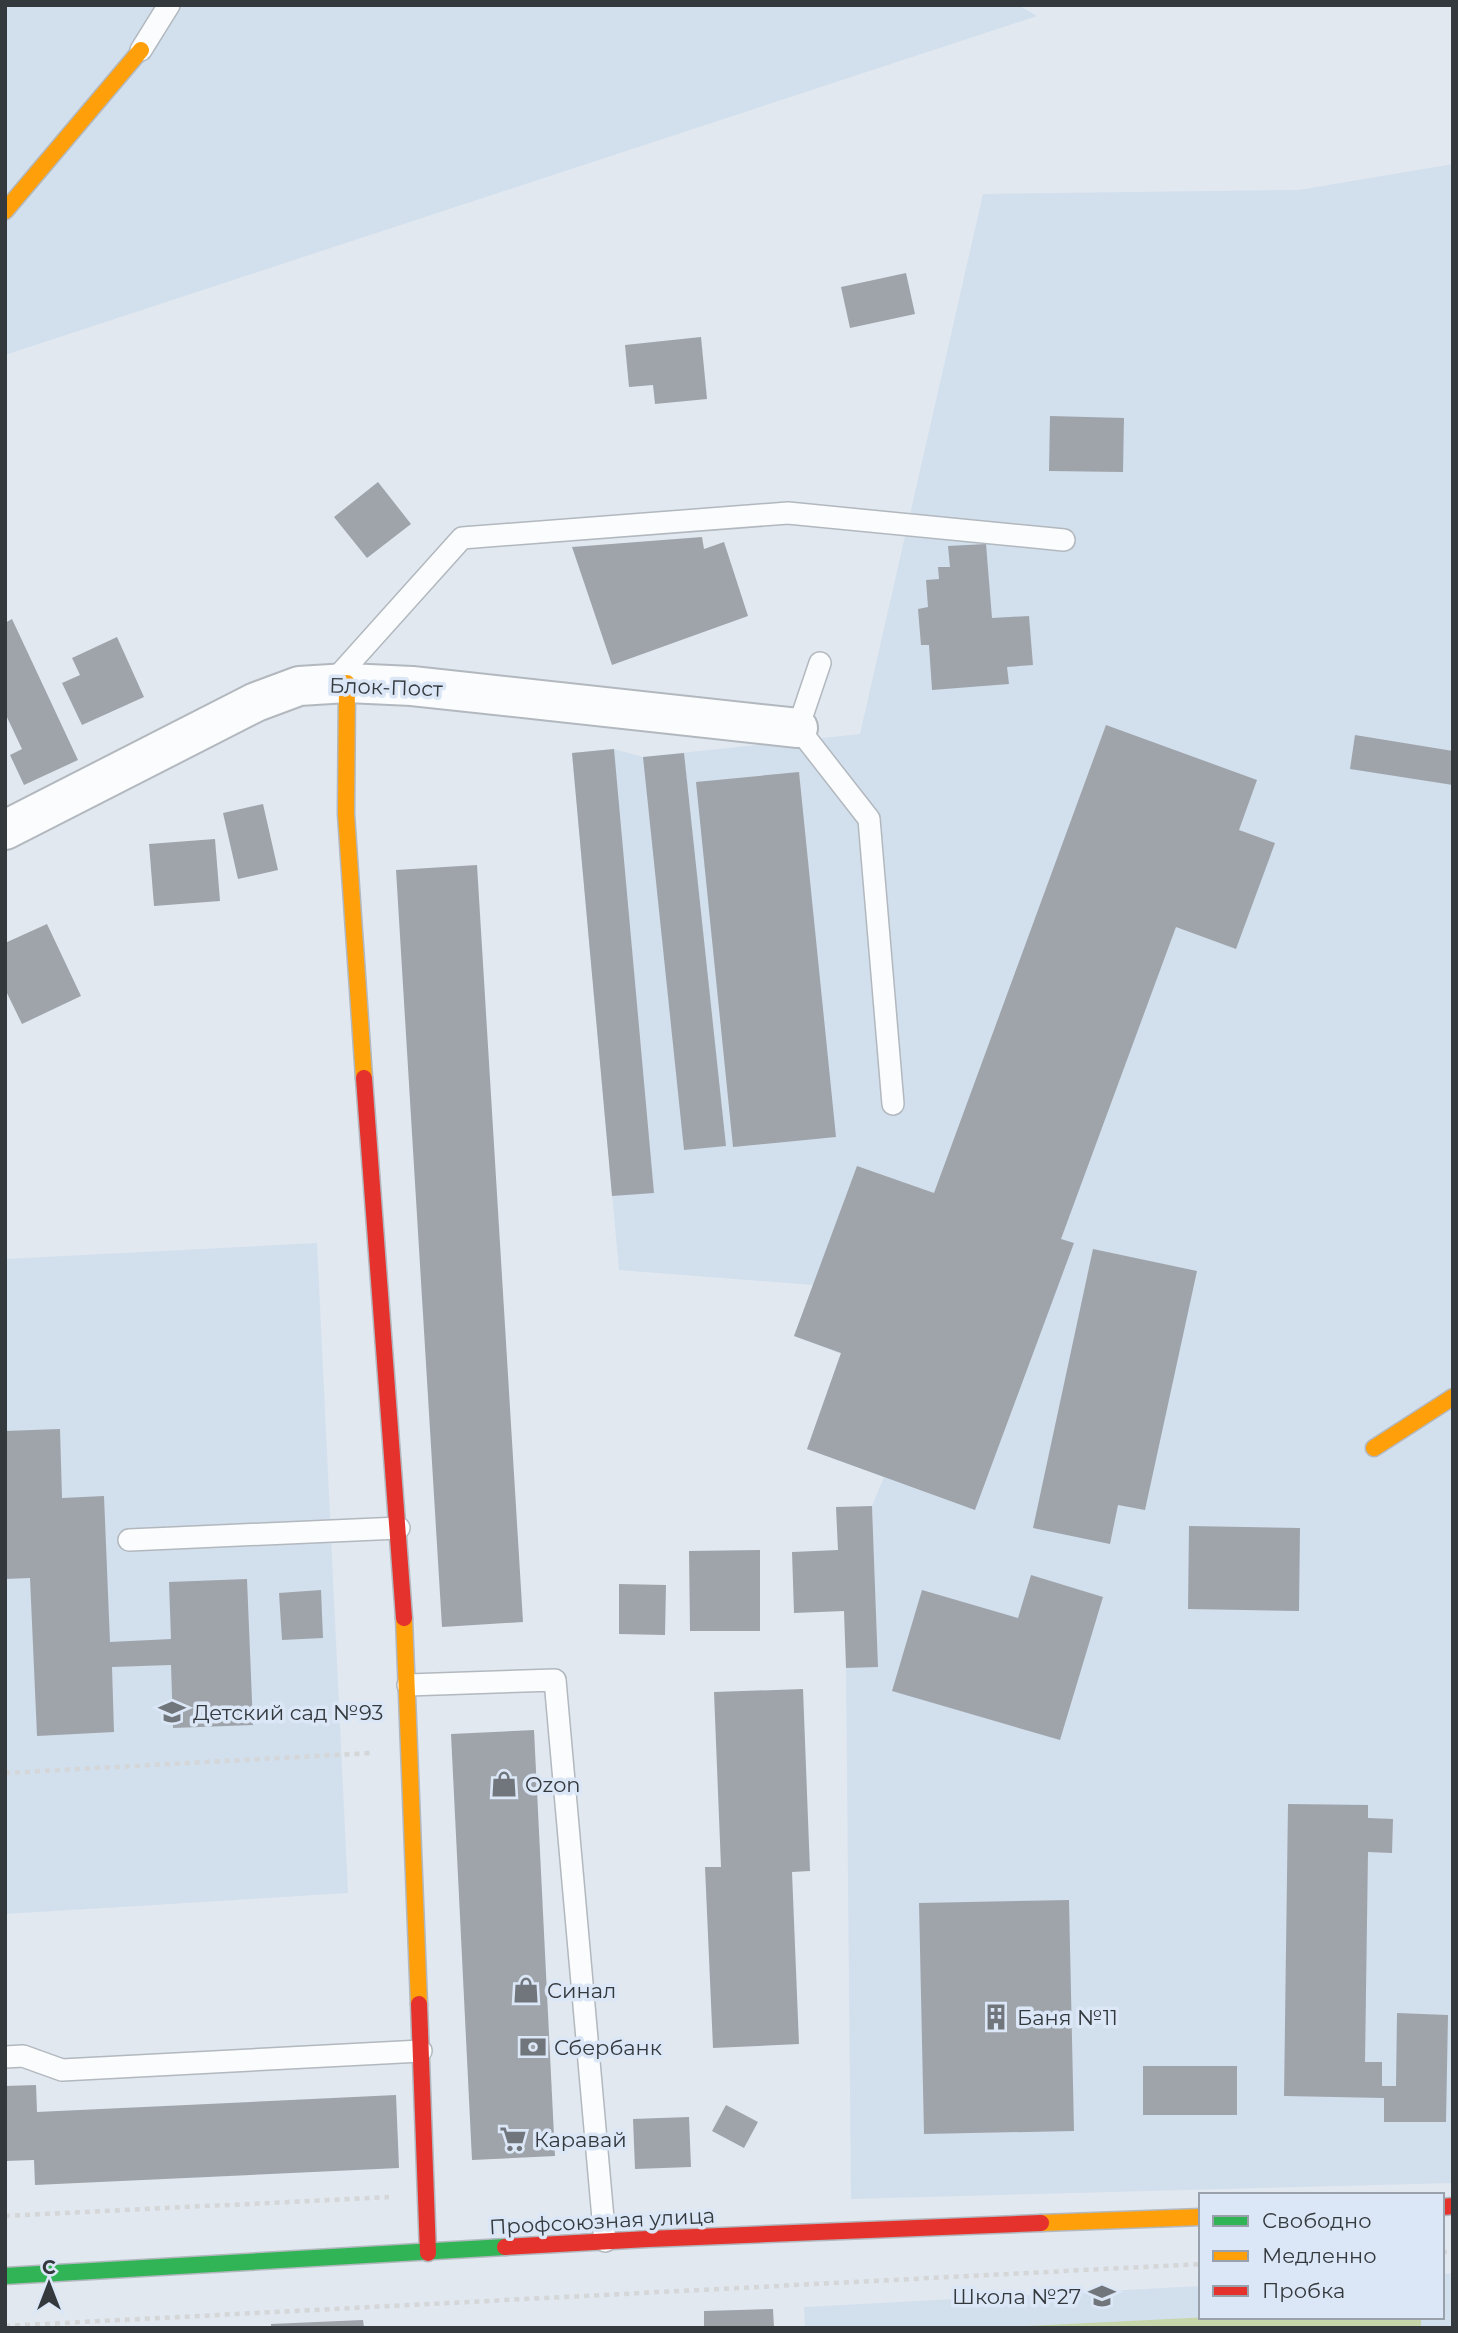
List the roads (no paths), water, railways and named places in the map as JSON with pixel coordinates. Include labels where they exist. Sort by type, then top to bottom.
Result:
[{"type":"street","points":[[5,211],[141,50]]},
{"type":"street","points":[[339,684],[408,1685],[428,2253]]},
{"type":"street","name":"Блок-Пост","points":[[5,830],[256,702],[299,686],[339,684],[485,692],[798,727]]},
{"type":"street","points":[[1374,1448],[1453,1397]]},
{"type":"street","name":"Профсоюзная улица","points":[[5,2276],[605,2241],[1199,2217]]},
{"type":"lane","points":[[141,50],[170,5]]},
{"type":"lane","points":[[339,684],[462,538],[788,513],[1064,540]]},
{"type":"lane","points":[[820,663],[798,727],[870,819],[893,1104]]},
{"type":"lane","points":[[129,1540],[399,1528]]},
{"type":"lane","points":[[408,1685],[555,1680],[605,2241]]},
{"type":"lane","points":[[5,2057],[23,2056],[62,2070],[421,2051]]},
{"type":"place","name":"Детский сад №93","points":[[172,1712]]},
{"type":"place","name":"Ozon","points":[[504,1784]]},
{"type":"place","name":"Синал","points":[[526,1990]]},
{"type":"place","name":"Баня №11","points":[[996,2017]]},
{"type":"place","name":"Сбербанк","points":[[533,2047]]},
{"type":"place","name":"Каравай","points":[[513,2139]]},
{"type":"place","name":"Школа №27","points":[[1102,2296]]}]
